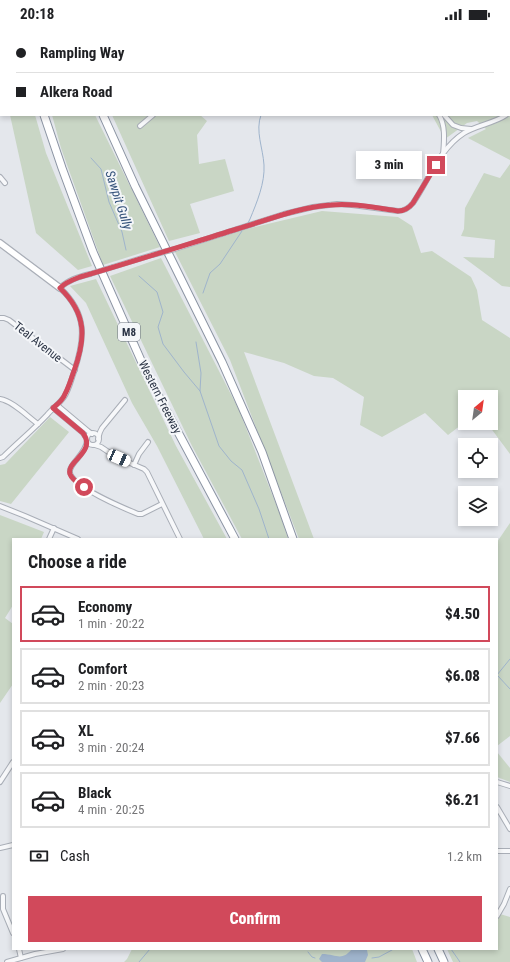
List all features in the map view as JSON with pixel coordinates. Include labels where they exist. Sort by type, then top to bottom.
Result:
[{"type":"highway","name":"Western Freeway","points":[[44,116],[93,252],[144,367],[234,538]]},
{"type":"highway","points":[[103,116],[135,186],[222,362],[262,452],[293,538]]},
{"type":"highway","points":[[422,950],[428,962]]},
{"type":"highway","points":[[438,950],[444,962]]},
{"type":"street","points":[[140,126],[152,116]]},
{"type":"street","points":[[440,116],[444,129],[443,155]]},
{"type":"street","points":[[445,116],[453,125],[471,129]]},
{"type":"street","points":[[60,288],[69,281],[90,274],[175,249],[284,214],[314,207],[352,204],[403,211],[410,207],[413,203],[443,155],[455,140],[471,129],[504,116]]},
{"type":"street","points":[[0,177],[5,183]]},
{"type":"street","points":[[0,243],[60,288],[74,303],[82,326],[81,349],[75,370],[65,395],[38,424],[3,457],[0,458]]},
{"type":"street","points":[[1,312],[1,318]]},
{"type":"street","name":"Teal Avenue","points":[[1,318],[6,318],[9,320],[75,370]]},
{"type":"street","points":[[0,399],[11,403],[38,424]]},
{"type":"street","points":[[83,452],[90,446],[98,443],[102,428],[125,400]]},
{"type":"street","points":[[55,407],[88,431],[97,435],[98,439],[107,451]]},
{"type":"street","points":[[55,407],[83,433],[90,445],[100,446],[116,457],[144,469],[148,473],[179,538]]},
{"type":"street","points":[[102,428],[89,435],[86,448],[71,467],[69,473],[73,479],[95,494],[138,514],[142,514],[162,504]]},
{"type":"street","points":[[134,465],[139,454],[148,442]]},
{"type":"street","points":[[0,506],[76,538]]},
{"type":"street","points":[[49,538],[54,528]]},
{"type":"street","points":[[0,782],[12,764]]},
{"type":"street","points":[[498,782],[510,786]]},
{"type":"street","points":[[498,809],[510,829]]},
{"type":"street","points":[[0,848],[12,845]]},
{"type":"street","points":[[498,851],[510,851]]},
{"type":"street","points":[[498,914],[510,889]]},
{"type":"street","points":[[3,896],[3,909],[12,931]]},
{"type":"street","points":[[7,962],[59,950]]},
{"type":"green space","points":[[10,116],[35,116],[46,153],[92,266],[78,270],[36,233]]},
{"type":"green space","points":[[52,116],[95,116],[160,247],[103,265],[61,148]]},
{"type":"green space","points":[[112,116],[201,116],[207,121],[197,135],[199,164],[225,159],[234,191],[190,204],[200,233],[169,241]]},
{"type":"green space","points":[[433,116],[510,116],[510,160],[468,138],[486,129],[477,121],[467,123],[445,139]]},
{"type":"green space","points":[[510,164],[510,287],[502,286],[463,257],[494,258],[495,240],[461,236],[464,229],[465,208],[484,173],[500,178]]},
{"type":"green space","points":[[322,211],[398,217],[412,226],[421,253],[432,251],[471,277],[477,290],[482,320],[510,338],[510,454],[492,430],[498,430],[498,390],[458,390],[458,427],[448,435],[425,413],[382,437],[360,425],[364,397],[333,378],[314,376],[284,363],[244,352],[314,538],[299,538],[230,360],[175,252],[247,229]]},
{"type":"green space","points":[[161,258],[239,410],[281,517],[288,538],[241,538],[192,446],[110,276]]},
{"type":"green space","points":[[96,279],[176,446],[226,538],[203,538],[157,446],[132,403],[86,303],[70,286]]},
{"type":"green space","points":[[50,417],[69,432],[11,504],[0,501],[0,465],[5,464]]},
{"type":"green space","points":[[0,515],[44,532],[41,538],[12,538],[12,607],[5,618],[12,623],[12,685],[0,703]]},
{"type":"green space","points":[[510,523],[510,736],[498,745],[498,541]]},
{"type":"green space","points":[[498,753],[510,768],[510,782],[498,777]]},
{"type":"green space","points":[[500,914],[510,917],[510,962],[453,962],[447,950],[498,950],[498,915]]},
{"type":"green space","points":[[132,950],[412,950],[417,962],[124,962]]},
{"type":"water","points":[[351,950],[367,950],[368,955],[365,962],[322,962],[319,959],[322,954],[342,956]]},
{"type":"waterway","points":[[248,223],[258,199],[264,172],[259,127],[261,116]]},
{"type":"waterway","name":"Sawpit Gully","points":[[91,158],[101,169],[109,202],[122,232],[126,250]]},
{"type":"waterway","points":[[203,293],[210,273],[220,264],[242,231]]},
{"type":"waterway","name":"Sawpit Gully","points":[[139,276],[157,292],[163,312],[158,327],[163,344],[200,391]]},
{"type":"waterway","points":[[196,342],[201,373],[200,391],[219,446],[231,461],[242,470],[259,509],[269,538]]},
{"type":"waterway","points":[[498,674],[510,659]]},
{"type":"waterway","points":[[498,676],[510,689]]},
{"type":"waterway","points":[[139,962],[149,950]]},
{"type":"waterway","points":[[372,958],[379,957],[392,950]]},
{"type":"waterway","points":[[452,950],[460,962]]},
{"type":"waterway","points":[[308,952],[315,958]]},
{"type":"route","points":[[84,487],[72,478],[69,472],[71,467],[85,450],[87,442],[86,437],[53,408],[64,396],[68,388],[82,342],[82,329],[74,303],[60,288],[64,284],[80,277],[175,249],[284,214],[305,209],[337,204],[352,204],[403,211],[410,207],[413,203],[436,165]]}]
